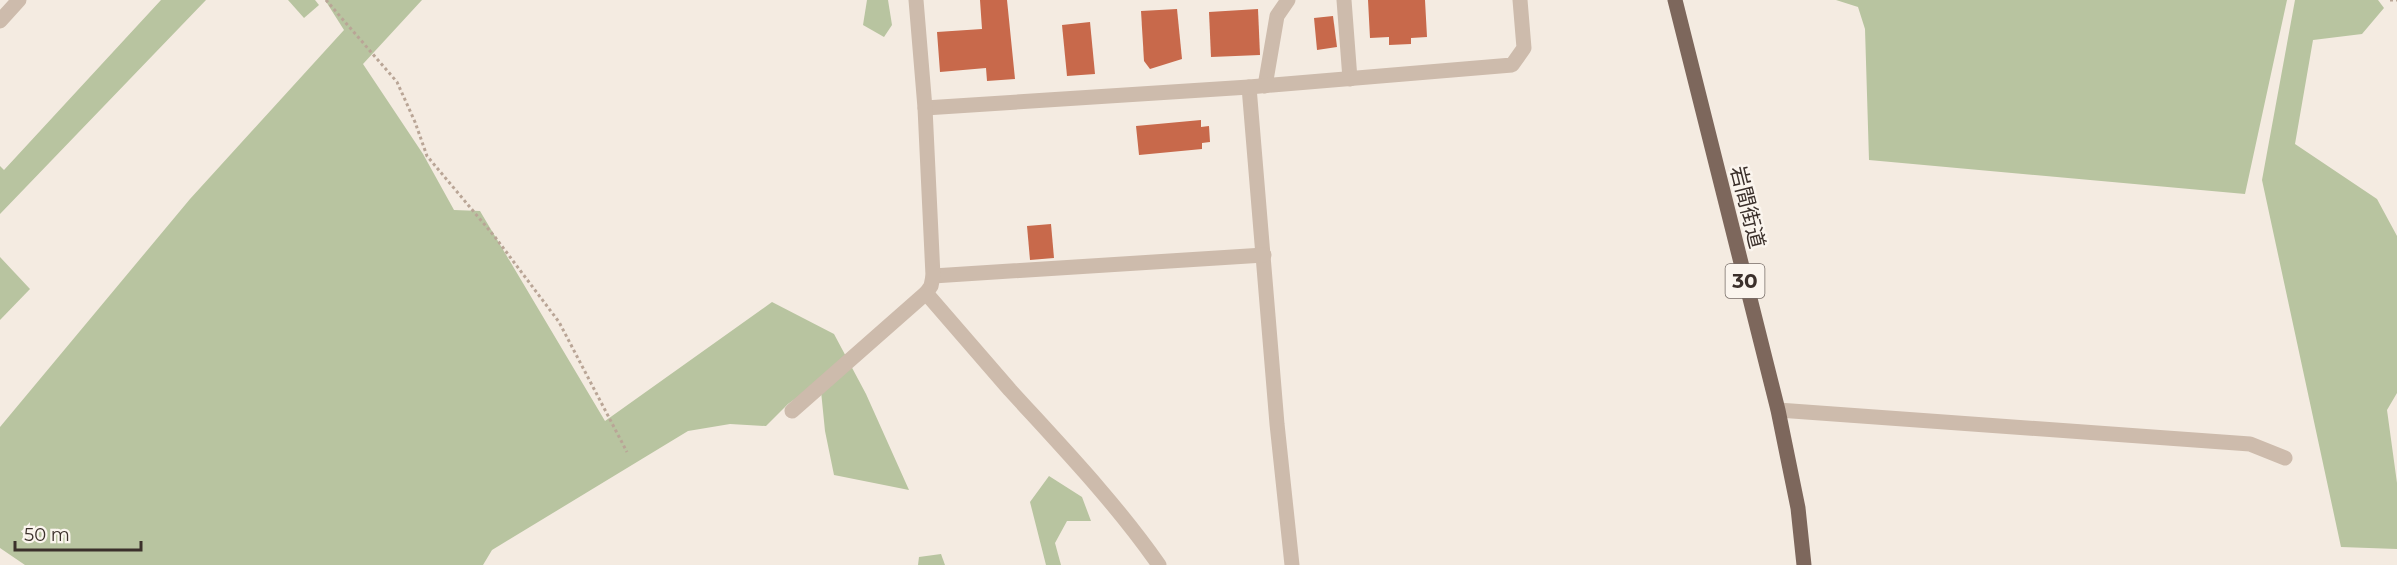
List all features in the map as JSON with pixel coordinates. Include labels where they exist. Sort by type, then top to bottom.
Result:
[{"type":"main road","name":"岩間街道","points":[[1675,0],[1778,410],[1798,508],[1804,565]]},
{"type":"street","points":[[0,21],[19,0]]},
{"type":"street","points":[[792,411],[926,293],[931,286],[933,276],[925,108],[916,0]]},
{"type":"street","points":[[1265,86],[1277,16],[1288,0]]},
{"type":"street","points":[[1344,0],[1350,79]]},
{"type":"street","points":[[925,108],[1265,86],[1512,65],[1524,48],[1520,0]]},
{"type":"street","points":[[1249,87],[1277,424],[1292,565]]},
{"type":"street","points":[[933,276],[1264,255]]},
{"type":"street","points":[[926,293],[1131,525],[1159,565]]},
{"type":"street","points":[[1778,410],[2250,444],[2285,458]]},
{"type":"path","points":[[326,0],[397,82],[427,156],[495,237],[559,322],[627,452]]},
{"type":"path","points":[[2390,0],[2397,0]]},
{"type":"green space","points":[[161,0],[206,0],[0,214],[0,166],[4,170]]},
{"type":"green space","points":[[288,0],[315,0],[319,5],[304,18]]},
{"type":"green space","points":[[325,0],[422,0],[363,64],[423,154],[454,210],[480,211],[605,421],[772,302],[834,334],[866,394],[909,490],[834,475],[825,431],[820,381],[788,404],[766,426],[730,424],[688,431],[492,550],[483,565],[25,565],[0,548],[0,427],[190,199],[344,30]]},
{"type":"green space","points":[[867,0],[888,0],[892,25],[884,37],[863,25]]},
{"type":"green space","points":[[1836,0],[2287,0],[2245,194],[1869,160],[1865,29],[1858,7]]},
{"type":"green space","points":[[2295,0],[2378,0],[2384,8],[2362,34],[2313,40],[2295,144],[2377,199],[2397,236],[2397,393],[2387,410],[2397,483],[2397,549],[2341,547],[2262,180]]},
{"type":"green space","points":[[0,257],[30,289],[0,320]]},
{"type":"green space","points":[[1049,476],[1082,497],[1091,521],[1067,521],[1055,543],[1061,565],[1046,565],[1030,502]]},
{"type":"green space","points":[[941,554],[945,565],[918,565],[919,557]]},
{"type":"building","points":[[980,0],[1007,0],[1015,79],[987,81],[986,68],[940,72],[937,32],[982,29]]},
{"type":"building","points":[[1368,0],[1425,0],[1427,37],[1411,38],[1411,44],[1389,45],[1389,37],[1370,38]]},
{"type":"building","points":[[1177,9],[1182,59],[1150,69],[1144,61],[1141,11]]},
{"type":"building","points":[[1258,9],[1260,55],[1211,57],[1209,12]]},
{"type":"building","points":[[1333,16],[1337,47],[1317,50],[1314,18]]},
{"type":"building","points":[[1090,22],[1095,74],[1067,76],[1062,25]]},
{"type":"building","points":[[1201,120],[1201,127],[1209,126],[1210,142],[1202,143],[1202,149],[1139,155],[1136,126]]},
{"type":"building","points":[[1051,224],[1054,258],[1030,260],[1027,226]]}]
